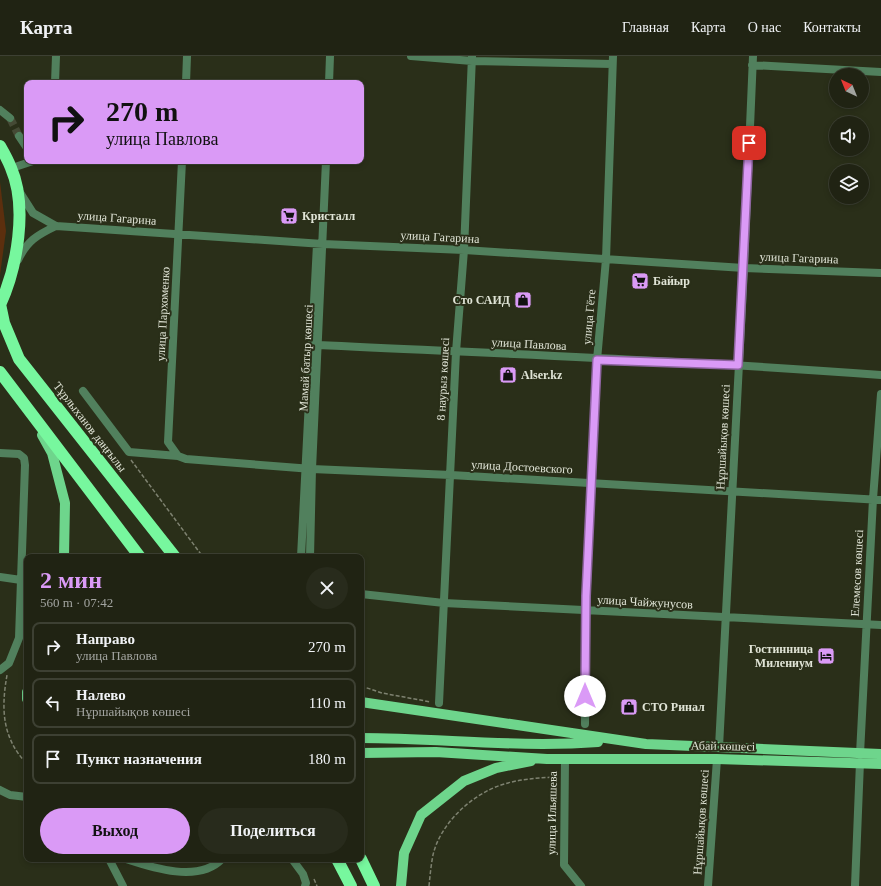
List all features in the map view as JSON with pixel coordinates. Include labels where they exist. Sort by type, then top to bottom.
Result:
[{"type":"highway","points":[[0,146],[12,168],[16,186],[20,230],[13,269],[0,305]]},
{"type":"highway","name":"Тұрлыханов даңғылы","points":[[0,305],[4,323],[19,359],[173,554]]},
{"type":"highway","points":[[0,372],[25,403],[138,554]]},
{"type":"highway","points":[[339,862],[351,886]]},
{"type":"highway","points":[[363,862],[374,886]]},
{"type":"main road","points":[[25,403],[52,453],[65,503],[64,554]]},
{"type":"main road","points":[[364,702],[616,741]]},
{"type":"main road","points":[[364,738],[410,738],[562,745],[616,741]]},
{"type":"main road","name":"Абай көшесі","points":[[616,741],[860,758],[881,764]]},
{"type":"main road","points":[[364,753],[436,752],[547,759]]},
{"type":"main road","name":"Абай көшесі","points":[[547,759],[860,758],[881,754]]},
{"type":"main road","points":[[401,886],[404,853],[421,815],[464,782],[496,768],[547,759]]},
{"type":"street","points":[[55,80],[56,56]]},
{"type":"street","points":[[186,80],[187,56]]},
{"type":"street","points":[[329,80],[330,56]]},
{"type":"street","points":[[411,56],[613,60]]},
{"type":"street","name":"Нұршайықов көшесі","points":[[719,747],[744,268],[753,56]]},
{"type":"street","name":"8 наурыз көшесі","points":[[439,703],[456,352],[464,250],[472,58]]},
{"type":"street","name":"улица Гёте","points":[[585,724],[586,611],[591,483],[597,360],[606,259],[613,60]]},
{"type":"street","points":[[752,65],[881,72]]},
{"type":"street","points":[[0,110],[10,118]]},
{"type":"street","points":[[19,136],[24,144]]},
{"type":"street","points":[[12,168],[24,164]]},
{"type":"street","name":"улица Пархоменко","points":[[178,456],[168,442],[182,164]]},
{"type":"street","name":"Мамай батыр көшесі","points":[[310,554],[309,469],[320,244],[326,164]]},
{"type":"street","name":"улица Гагарина","points":[[16,186],[33,213],[56,226],[320,244],[464,250],[744,268],[881,273]]},
{"type":"street","points":[[13,269],[22,251],[36,235],[56,226]]},
{"type":"street","name":"Мамай батыр көшесі","points":[[302,554],[318,345],[320,244]]},
{"type":"street","name":"улица Павлова","points":[[318,345],[597,360],[738,365],[881,375]]},
{"type":"street","points":[[83,391],[129,452],[178,456]]},
{"type":"street","name":"Елемесов көшесі","points":[[855,886],[867,624],[877,499],[881,394]]},
{"type":"street","points":[[0,453],[19,454],[24,458],[25,465],[19,638],[9,663],[0,670]]},
{"type":"street","name":"улица Достоевского","points":[[178,456],[186,459],[309,469],[450,475],[877,499]]},
{"type":"street","points":[[0,577],[21,580]]},
{"type":"street","name":"улица Чайжунусов","points":[[364,594],[444,603],[881,625]]},
{"type":"street","name":"улица Ильяшева","points":[[565,759],[564,864],[581,886]]},
{"type":"street","name":"Нұршайықов көшесі","points":[[708,886],[718,759]]},
{"type":"street","points":[[0,790],[10,794],[24,796]]},
{"type":"street","points":[[111,862],[123,886]]},
{"type":"street","points":[[136,862],[165,871],[204,870],[215,866],[219,862]]},
{"type":"street","points":[[294,862],[303,874],[306,883],[305,886]]},
{"type":"path","points":[[129,452],[131,460],[201,554]]},
{"type":"path","points":[[9,663],[2,700],[4,722],[15,748],[24,760]]},
{"type":"path","points":[[429,886],[433,854],[446,826],[470,801],[500,785],[530,779],[565,777]]},
{"type":"shaded area","points":[[0,182],[6,231],[0,275]]},
{"type":"tunnel","points":[[10,118],[19,136]]},
{"type":"place","name":"Кристалл","points":[[289,216]]},
{"type":"place","name":"Байыр","points":[[640,281]]},
{"type":"place","name":"Сто САИД","points":[[523,300]]},
{"type":"place","name":"Alser.kz","points":[[508,375]]},
{"type":"place","name":"Гостинница Милениум","points":[[826,656]]},
{"type":"place","name":"СТО Ринал","points":[[629,707]]},
{"type":"route","points":[[585,696],[586,596],[597,360],[738,365],[749,143]]}]
